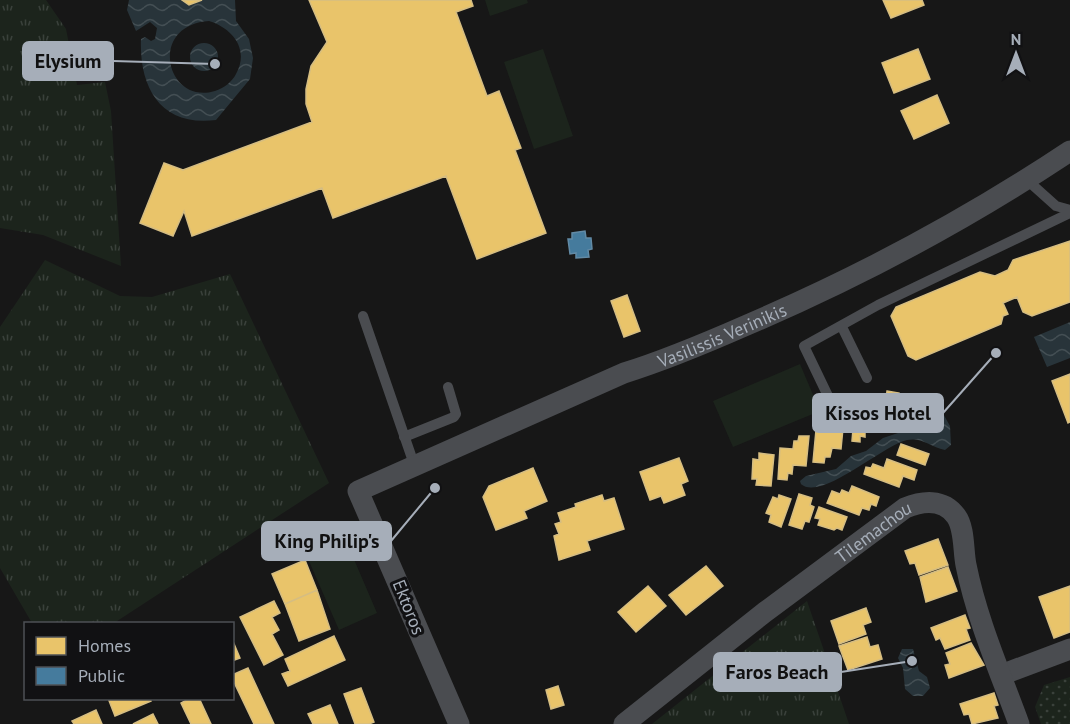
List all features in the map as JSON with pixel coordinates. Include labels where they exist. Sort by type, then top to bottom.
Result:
[{"type":"street","name":"Vasilissis Verinikis","points":[[358,491],[624,373],[662,362],[790,307],[923,241],[1027,180],[1070,151]]},
{"type":"street","name":"Ektoros","points":[[358,491],[459,724]]},
{"type":"street","name":"Tilemachou","points":[[624,724],[765,612],[905,508],[934,502],[956,515],[971,586],[1019,724]]},
{"type":"street","points":[[1001,675],[1070,649]]},
{"type":"lane","points":[[1027,180],[1056,206],[1070,212]]},
{"type":"lane","points":[[828,396],[804,346],[842,327],[878,304],[1070,212]]},
{"type":"lane","points":[[363,316],[415,467]]},
{"type":"lane","points":[[842,327],[867,378]]},
{"type":"lane","points":[[404,437],[454,417],[456,414],[448,387]]},
{"type":"green space","points":[[0,0],[46,0],[66,29],[77,85],[105,82],[111,111],[121,266],[43,235],[0,228]]},
{"type":"green space","points":[[485,0],[527,0],[528,3],[490,16]]},
{"type":"green space","points":[[543,49],[573,136],[534,149],[504,62]]},
{"type":"green space","points":[[45,260],[120,296],[152,297],[230,274],[329,483],[116,622],[31,622],[0,568],[0,327]]},
{"type":"green space","points":[[800,364],[820,411],[733,447],[713,401]]},
{"type":"green space","points":[[341,529],[377,613],[339,630],[302,545]]},
{"type":"green space","points":[[807,601],[849,724],[652,724]]},
{"type":"green space","points":[[1070,677],[1070,724],[1041,724],[1035,707],[1044,685]]},
{"type":"water","points":[[129,0],[182,0],[190,5],[202,0],[235,0],[236,21],[249,39],[253,58],[250,79],[216,120],[197,121],[181,117],[168,110],[157,100],[149,88],[144,73],[141,39],[145,37],[151,41],[155,39],[157,28],[150,22],[136,31],[127,10]],"holes":[[[209,21],[231,34],[240,48],[240,65],[234,77],[225,86],[215,91],[198,92],[185,87],[175,76],[170,63],[171,49],[177,36],[189,26]]]},
{"type":"water","points":[[204,43],[214,47],[218,57],[214,67],[204,71],[194,67],[190,57],[194,47]]},
{"type":"water","points":[[1070,322],[1070,358],[1047,367],[1034,337]]},
{"type":"water","points":[[934,408],[941,410],[950,426],[951,445],[945,450],[922,441],[907,440],[823,485],[810,487],[801,484],[800,481],[806,476],[836,469],[851,456],[866,451],[883,438],[910,429],[925,413]]},
{"type":"water","points":[[902,649],[913,649],[919,671],[927,677],[930,688],[923,696],[913,696],[905,689],[903,668],[898,658]]},
{"type":"building: Homes","points":[[182,0],[202,0],[189,5]]},
{"type":"building: Homes","points":[[309,0],[471,0],[473,6],[456,12],[487,96],[499,91],[521,148],[515,150],[546,233],[477,259],[446,176],[333,218],[322,188],[192,236],[184,211],[173,236],[140,223],[164,163],[183,170],[312,122],[306,104],[306,89],[311,66],[327,42]]},
{"type":"building: Homes","points":[[883,0],[922,0],[924,5],[891,18]]},
{"type":"building: Homes","points":[[918,49],[930,79],[894,93],[882,63]]},
{"type":"building: Homes","points":[[937,95],[949,123],[914,139],[901,111]]},
{"type":"building: Homes","points":[[1070,241],[1070,302],[1032,316],[1023,312],[1017,297],[1003,303],[1008,314],[1003,316],[1001,324],[916,360],[908,356],[891,316],[896,307],[980,272],[995,276],[1008,270],[1013,260]]},
{"type":"building: Homes","points":[[627,295],[640,331],[624,337],[611,301]]},
{"type":"building: Homes","points":[[1070,374],[1070,422],[1068,423],[1052,381]]},
{"type":"building: Homes","points":[[887,391],[899,393],[898,399],[903,400],[901,419],[893,419],[892,425],[883,424]]},
{"type":"building: Homes","points":[[865,397],[879,398],[876,430],[865,429],[865,437],[860,436],[860,442],[852,441],[855,405],[865,405]]},
{"type":"building: Homes","points":[[834,417],[844,418],[841,449],[832,448],[830,457],[825,457],[824,463],[813,462],[816,430],[826,431],[827,424],[833,425]]},
{"type":"building: Homes","points":[[799,436],[809,436],[806,466],[793,465],[792,474],[788,473],[787,480],[778,479],[780,448],[793,449],[794,441],[798,441]]},
{"type":"building: Homes","points":[[901,444],[929,454],[925,465],[897,455]]},
{"type":"building: Homes","points":[[759,453],[774,455],[771,486],[756,485],[757,479],[752,479],[753,459],[759,460]]},
{"type":"building: Homes","points":[[679,458],[688,481],[681,484],[685,495],[664,503],[661,496],[650,500],[640,472]]},
{"type":"building: Homes","points":[[887,459],[917,470],[914,480],[903,476],[899,487],[864,474],[866,467],[871,468],[873,464],[884,468]]},
{"type":"building: Homes","points":[[533,468],[547,501],[524,511],[527,518],[496,530],[483,497],[489,486]]},
{"type":"building: Homes","points":[[852,486],[879,497],[876,506],[871,504],[869,510],[862,508],[859,515],[827,503],[832,491],[840,494],[842,490],[849,493]]},
{"type":"building: Homes","points":[[799,494],[812,498],[810,505],[814,507],[809,522],[805,521],[802,529],[789,525]]},
{"type":"building: Homes","points":[[602,495],[604,501],[614,498],[624,529],[587,541],[590,550],[559,560],[554,536],[559,534],[555,524],[561,522],[558,513],[576,507],[575,504]]},
{"type":"building: Homes","points":[[779,495],[791,499],[781,527],[769,522],[771,515],[766,513],[773,497],[778,499]]},
{"type":"building: Homes","points":[[819,507],[847,517],[842,530],[818,525],[820,519],[815,518]]},
{"type":"building: Homes","points":[[938,539],[948,565],[919,575],[915,563],[910,564],[905,551]]},
{"type":"building: Homes","points":[[305,560],[317,590],[285,604],[272,574]]},
{"type":"building: Homes","points":[[706,566],[723,586],[686,615],[669,595]]},
{"type":"building: Homes","points":[[948,567],[957,591],[926,602],[920,577]]},
{"type":"building: Homes","points":[[648,586],[666,606],[636,632],[618,612]]},
{"type":"building: Homes","points":[[1070,586],[1070,632],[1054,638],[1039,597]]},
{"type":"building: Homes","points":[[317,590],[330,629],[299,641],[285,604]]},
{"type":"building: Homes","points":[[274,601],[280,613],[272,617],[279,630],[272,634],[283,655],[264,665],[240,617]]},
{"type":"building: Homes","points":[[866,608],[871,622],[863,625],[866,634],[839,644],[831,621]]},
{"type":"building: Homes","points":[[965,615],[970,628],[966,629],[970,640],[945,649],[940,638],[936,640],[931,628]]},
{"type":"building: Homes","points":[[334,636],[345,660],[288,686],[282,674],[290,671],[285,659]]},
{"type":"building: Homes","points":[[867,637],[870,647],[878,645],[882,659],[848,670],[839,646]]},
{"type":"building: Homes","points":[[971,643],[984,665],[949,678],[945,665],[950,664],[946,653]]},
{"type":"building: Homes","points":[[234,644],[240,658],[234,660]]},
{"type":"building: Homes","points":[[248,668],[274,724],[254,724],[234,682],[234,674]]},
{"type":"building: Homes","points":[[558,686],[564,705],[551,709],[546,690]]},
{"type":"building: Homes","points":[[361,688],[374,722],[369,724],[355,724],[344,694]]},
{"type":"building: Homes","points":[[994,693],[998,705],[994,706],[998,718],[972,724],[969,714],[964,715],[960,704]]},
{"type":"building: Homes","points":[[109,700],[151,700],[151,701],[115,716]]},
{"type":"building: Homes","points":[[186,700],[200,700],[211,724],[191,724],[181,703]]},
{"type":"building: Homes","points":[[330,705],[338,724],[313,724],[308,714]]},
{"type":"building: Homes","points":[[96,710],[102,724],[74,724],[72,721]]},
{"type":"building: Homes","points":[[153,714],[158,724],[133,724]]},
{"type":"building: Public","points":[[585,231],[586,238],[591,238],[592,249],[588,250],[589,257],[576,258],[576,253],[570,254],[568,239],[572,239],[572,233]]},
{"type":"place","name":"Elysium","points":[[215,64]]},
{"type":"place","name":"Kissos Hotel","points":[[996,353]]},
{"type":"place","name":"King Philip's","points":[[435,488]]},
{"type":"place","name":"Faros Beach","points":[[912,661]]}]
